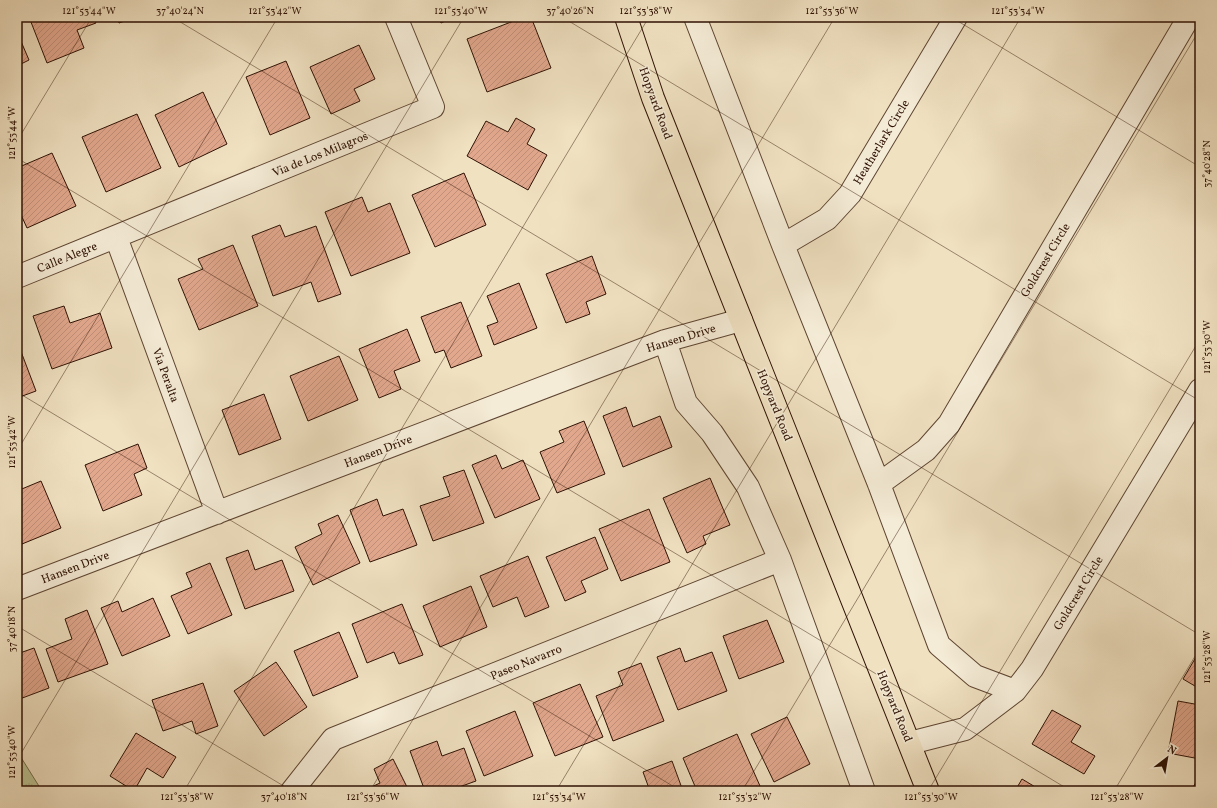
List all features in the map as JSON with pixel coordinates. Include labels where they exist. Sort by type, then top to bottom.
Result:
[{"type":"main road","name":"Hopyard Road","points":[[626,17],[653,98],[928,791]]},
{"type":"street","name":"Via de Los Milagros","points":[[116,237],[433,107],[396,17]]},
{"type":"street","points":[[694,17],[783,245],[879,484],[939,645],[975,676],[1015,691]]},
{"type":"street","name":"Heatherlark Circle","points":[[783,245],[827,219],[850,194],[956,17]]},
{"type":"street","name":"Goldcrest Circle","points":[[879,484],[926,450],[949,424],[1189,17]]},
{"type":"street","name":"Calle Alegre","points":[[17,277],[116,237]]},
{"type":"street","name":"Via Peralta","points":[[116,237],[216,513]]},
{"type":"street","name":"Hansen Drive","points":[[17,589],[665,341],[741,320]]},
{"type":"street","points":[[665,341],[686,403],[712,433],[748,487],[780,560],[861,790]]},
{"type":"street","name":"Goldcrest Circle","points":[[910,743],[965,729],[1015,691],[1032,669],[1200,390]]},
{"type":"street","name":"Paseo Navarro","points":[[292,791],[333,739],[780,560]]},
{"type":"green space","points":[[17,751],[42,791],[17,791]]},
{"type":"building","points":[[29,17],[93,17],[96,23],[77,30],[84,48],[47,63]]},
{"type":"building","points":[[117,17],[136,17],[119,23]]},
{"type":"building","points":[[438,17],[454,17],[441,23]]},
{"type":"building","points":[[524,17],[531,17],[551,68],[487,92],[467,39]]},
{"type":"building","points":[[17,32],[29,60],[17,66]]},
{"type":"building","points":[[359,45],[375,79],[354,89],[360,101],[331,114],[310,67]]},
{"type":"building","points":[[286,61],[310,118],[270,135],[246,77]]},
{"type":"building","points":[[203,92],[227,144],[179,167],[155,115]]},
{"type":"building","points":[[137,114],[161,168],[106,192],[82,137]]},
{"type":"building","points":[[516,118],[535,129],[527,144],[547,155],[528,190],[467,156],[486,121],[508,132]]},
{"type":"building","points":[[52,153],[76,206],[27,228],[17,206],[17,168]]},
{"type":"building","points":[[464,173],[486,225],[435,247],[412,195]]},
{"type":"building","points":[[362,197],[368,212],[390,203],[410,253],[351,276],[325,212]]},
{"type":"building","points":[[280,225],[285,237],[316,226],[341,294],[318,302],[311,282],[273,296],[252,236]]},
{"type":"building","points":[[233,245],[258,306],[199,330],[178,279],[203,269],[198,259]]},
{"type":"building","points":[[592,256],[606,294],[586,302],[590,314],[566,323],[546,274]]},
{"type":"building","points":[[519,283],[537,328],[494,345],[487,326],[498,322],[487,296]]},
{"type":"building","points":[[461,302],[482,356],[451,368],[444,350],[435,353],[421,317]]},
{"type":"building","points":[[64,306],[70,323],[100,313],[112,348],[52,369],[33,316]]},
{"type":"building","points":[[407,329],[420,361],[394,371],[401,389],[379,398],[359,349]]},
{"type":"building","points":[[17,341],[36,391],[17,398]]},
{"type":"building","points":[[339,356],[358,400],[308,421],[290,376]]},
{"type":"building","points":[[264,394],[281,439],[239,455],[222,410]]},
{"type":"building","points":[[626,407],[633,427],[660,416],[672,447],[623,467],[603,416]]},
{"type":"building","points":[[584,421],[605,474],[557,493],[540,452],[564,442],[559,431]]},
{"type":"building","points":[[138,444],[147,468],[134,474],[142,495],[103,511],[85,465]]},
{"type":"building","points":[[496,455],[502,469],[523,460],[540,499],[495,518],[472,465]]},
{"type":"building","points":[[464,470],[484,523],[433,541],[420,506],[450,496],[443,477]]},
{"type":"building","points":[[710,478],[730,525],[703,536],[706,544],[687,553],[663,498]]},
{"type":"building","points":[[41,481],[61,528],[22,544],[17,534],[17,491]]},
{"type":"building","points":[[377,499],[383,516],[403,509],[417,545],[370,562],[350,510]]},
{"type":"building","points":[[649,509],[670,562],[621,581],[599,529]]},
{"type":"building","points":[[338,515],[360,563],[313,585],[295,547],[322,534],[318,524]]},
{"type":"building","points":[[595,537],[608,569],[581,581],[586,592],[565,601],[546,557]]},
{"type":"building","points":[[248,550],[255,570],[282,560],[294,591],[245,609],[226,558]]},
{"type":"building","points":[[528,556],[549,607],[525,617],[517,597],[493,607],[480,576]]},
{"type":"building","points":[[210,563],[232,615],[188,634],[171,596],[192,587],[186,573]]},
{"type":"building","points":[[471,586],[487,627],[440,647],[423,606]]},
{"type":"building","points":[[153,598],[170,636],[122,656],[101,608],[118,601],[122,612]]},
{"type":"building","points":[[402,604],[423,655],[399,664],[394,652],[367,663],[352,624]]},
{"type":"building","points":[[87,610],[108,664],[58,682],[46,649],[72,639],[65,619]]},
{"type":"building","points":[[767,620],[784,662],[739,679],[723,636]]},
{"type":"building","points":[[339,632],[358,677],[313,696],[294,651]]},
{"type":"building","points":[[34,648],[49,688],[17,700],[17,654]]},
{"type":"building","points":[[680,648],[685,662],[712,652],[727,691],[678,710],[657,657]]},
{"type":"building","points":[[1200,652],[1200,689],[1183,679]]},
{"type":"building","points":[[276,662],[307,707],[264,736],[234,691]]},
{"type":"building","points":[[641,663],[664,721],[613,741],[596,696],[623,685],[618,672]]},
{"type":"building","points":[[203,683],[218,726],[196,734],[192,721],[163,731],[152,700]]},
{"type":"building","points":[[580,684],[603,737],[555,756],[533,703]]},
{"type":"building","points":[[1178,701],[1200,705],[1200,759],[1168,753]]},
{"type":"building","points":[[1052,710],[1081,726],[1071,742],[1095,756],[1084,774],[1032,744]]},
{"type":"building","points":[[515,711],[533,756],[484,776],[466,731]]},
{"type":"building","points":[[787,717],[810,764],[774,782],[751,734]]},
{"type":"building","points":[[136,733],[176,757],[163,778],[147,768],[134,791],[110,776]]},
{"type":"building","points":[[737,734],[760,786],[749,791],[728,791],[726,786],[714,791],[697,791],[683,758]]},
{"type":"building","points":[[437,741],[442,756],[464,748],[476,781],[448,791],[425,791],[410,751]]},
{"type":"building","points":[[393,759],[409,791],[363,791],[380,783],[374,769]]},
{"type":"building","points":[[672,761],[683,791],[650,791],[643,772]]},
{"type":"building","points":[[1200,775],[1200,791],[1191,791]]},
{"type":"building","points":[[1022,779],[1042,791],[1015,791]]}]
